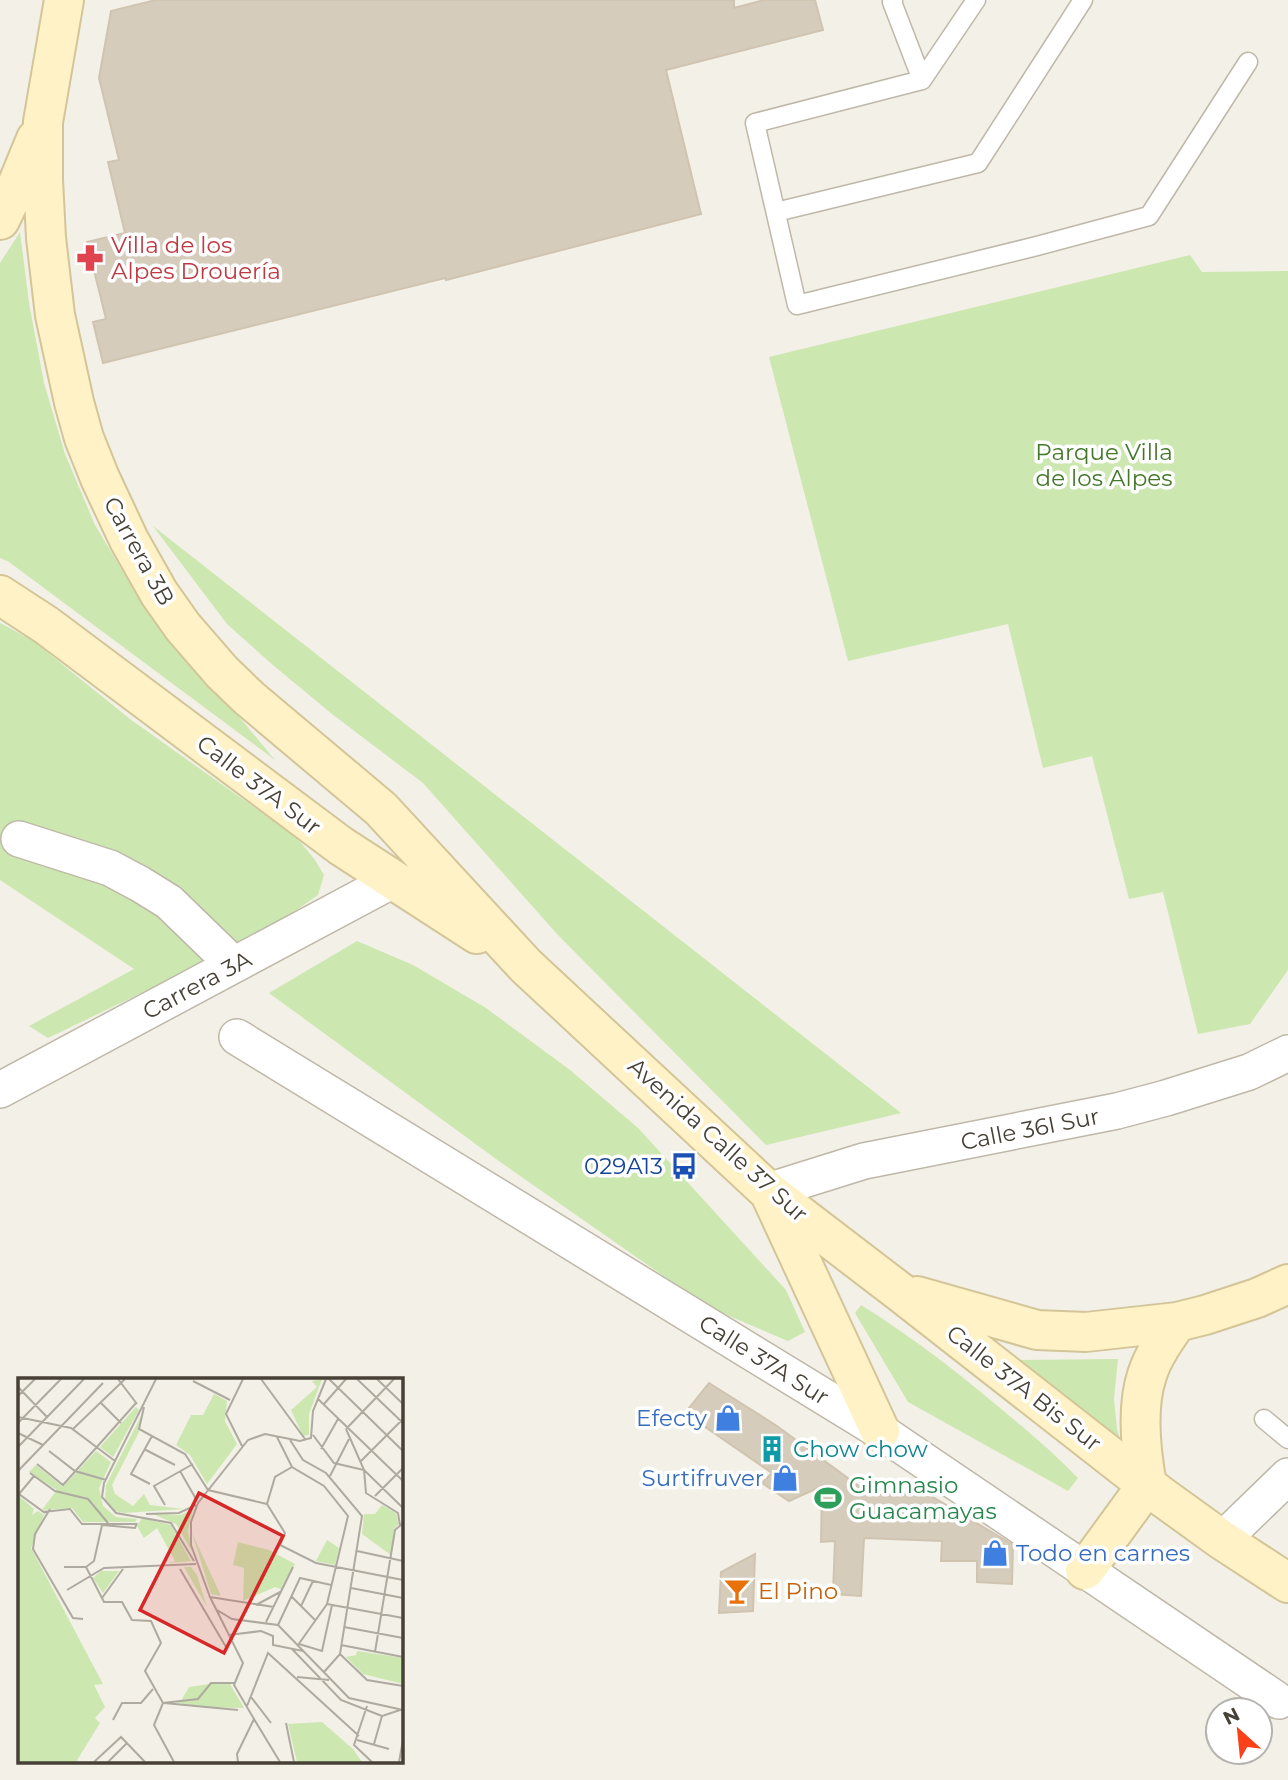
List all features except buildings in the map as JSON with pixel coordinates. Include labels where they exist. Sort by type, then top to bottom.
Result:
[{"type":"main road","name":"Carrera 3B","points":[[64,0],[43,122],[46,237],[55,314],[84,438],[129,540],[159,593],[183,627],[222,671],[249,698],[381,809],[526,966]]},
{"type":"main road","points":[[0,220],[43,122]]},
{"type":"main road","name":"Calle 37A Sur","points":[[0,595],[46,625],[341,846],[526,966]]},
{"type":"main road","name":"Avenida Calle 37 Sur","points":[[526,966],[768,1191],[900,1292],[1037,1330],[1086,1332],[1177,1322],[1257,1298],[1288,1284]]},
{"type":"main road","points":[[768,1191],[880,1431]]},
{"type":"main road","name":"Calle 37A Bis Sur","points":[[900,1292],[1147,1485]]},
{"type":"main road","points":[[1177,1322],[1153,1360],[1146,1378],[1141,1449],[1147,1485],[1222,1540],[1288,1583]]},
{"type":"main road","points":[[1086,1570],[1147,1485]]},
{"type":"street","points":[[19,839],[110,869],[140,884],[169,902],[234,965]]},
{"type":"street","name":"Carrera 3A","points":[[0,1090],[393,880]]},
{"type":"street","name":"Calle 37A Sur","points":[[237,1037],[880,1431],[1279,1701]]},
{"type":"street","name":"Calle 36I Sur","points":[[768,1191],[864,1161],[1130,1108],[1249,1072],[1288,1053]]},
{"type":"street","points":[[1222,1540],[1288,1476]]},
{"type":"lane","points":[[893,0],[922,80]]},
{"type":"lane","points":[[976,0],[922,80],[755,123],[797,305],[1149,216],[1248,62]]},
{"type":"lane","points":[[776,212],[978,163],[1083,0]]},
{"type":"lane","points":[[1264,1419],[1288,1439]]},
{"type":"green space","points":[[20,232],[29,303],[44,383],[65,454],[95,525],[135,592],[275,760],[9,562],[0,558],[0,263]]},
{"type":"green space","name":"Parque Villa de los Alpes","points":[[1190,255],[1202,272],[1288,271],[1288,970],[1250,1024],[1198,1034],[1163,892],[1129,899],[1092,756],[1043,768],[1008,624],[848,661],[769,357]]},
{"type":"green space","points":[[153,526],[901,1113],[766,1145],[557,934],[423,783],[332,714],[227,624]]},
{"type":"green space","points":[[0,623],[32,640],[130,719],[297,838],[324,875],[318,895],[279,922],[48,1038],[29,1026],[134,969],[0,880]]},
{"type":"green space","points":[[357,941],[413,965],[486,1008],[570,1070],[638,1128],[786,1290],[805,1332],[788,1341],[708,1307],[503,1164],[269,993]]},
{"type":"green space","points":[[861,1305],[946,1364],[1048,1449],[1078,1478],[1068,1491],[908,1402],[855,1313]]},
{"type":"green space","points":[[1118,1359],[1114,1399],[1123,1452],[1008,1360]]},
{"type":"place","name":"Villa de los Alpes Drouería","points":[[90,258]]},
{"type":"place","name":"029A13","points":[[684,1166]]},
{"type":"place","name":"Efecty","points":[[728,1418]]},
{"type":"place","name":"Chow chow","points":[[772,1449]]},
{"type":"place","name":"Surtifruver","points":[[785,1478]]},
{"type":"place","name":"Gimnasio Guacamayas","points":[[828,1498]]},
{"type":"place","name":"Todo en carnes","points":[[995,1553]]},
{"type":"place","name":"El Pino","points":[[737,1591]]}]
